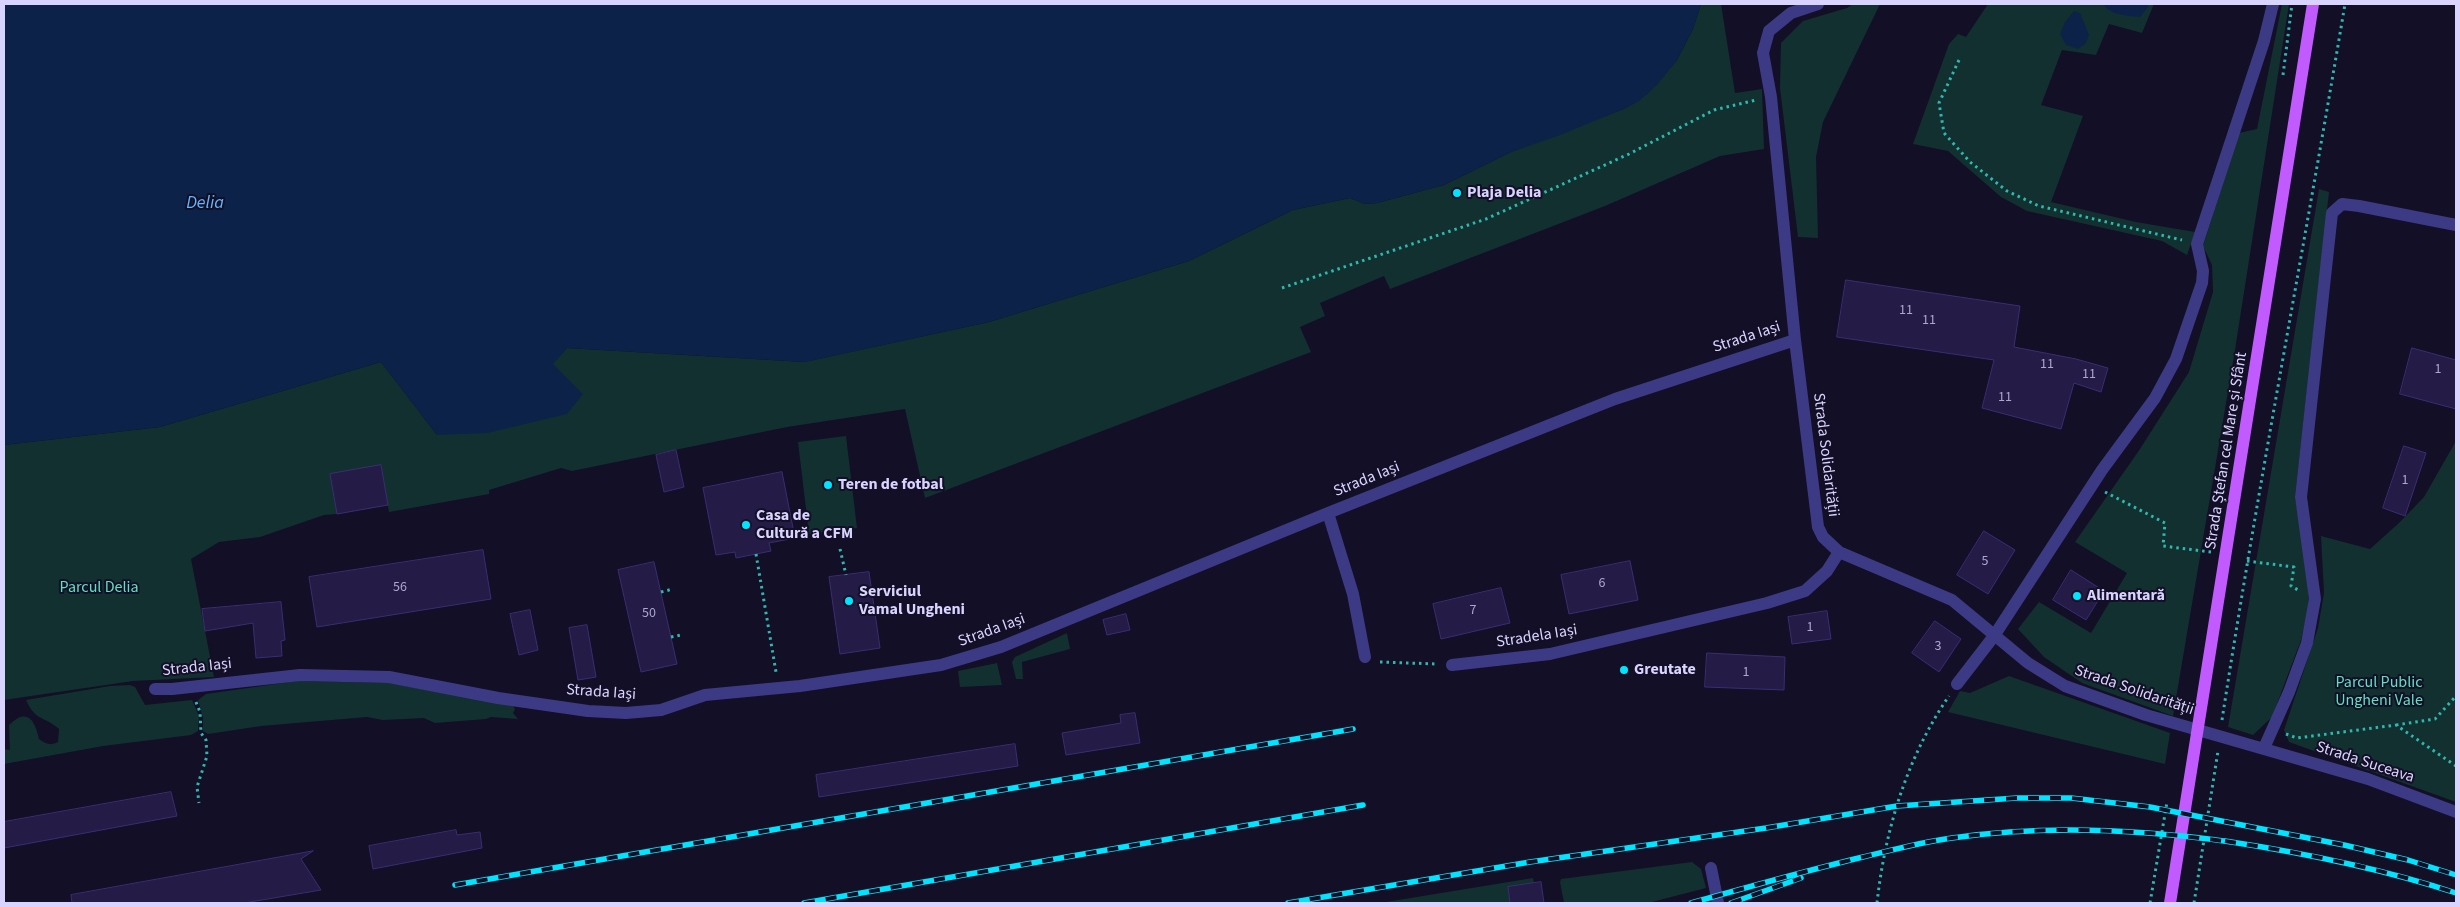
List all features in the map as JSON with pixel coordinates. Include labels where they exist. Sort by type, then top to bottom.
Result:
[{"type":"main road","name":"Strada Ștefan cel Mare și Sfânt","points":[[2170,903],[2226,561],[2313,4]]},
{"type":"street","name":"Strada Solidarității","points":[[1818,4],[1791,13],[1769,31],[1763,53],[1771,97],[1794,340],[1818,527],[1823,537],[1839,552],[1952,600],[2028,663],[2066,686],[2146,715],[2264,748]]},
{"type":"street","points":[[1957,684],[1994,636],[2102,470],[2155,398],[2176,360],[2202,283],[2203,271],[2197,244],[2264,41],[2272,7]]},
{"type":"street","points":[[2264,748],[2289,692],[2307,644],[2315,599],[2301,497],[2332,213],[2342,204],[2456,225]]},
{"type":"street","name":"Strada Iași","points":[[155,689],[193,687],[300,674],[389,677],[498,698],[626,713],[661,710],[705,695],[779,688],[898,672],[971,657],[1001,647],[1328,513],[1615,399],[1794,340]]},
{"type":"street","points":[[1328,513],[1353,594],[1366,657]]},
{"type":"street","name":"Stradela Iași","points":[[1452,664],[1550,654],[1766,603],[1805,590],[1827,571],[1839,552]]},
{"type":"street","name":"Strada Suceava","points":[[2264,748],[2368,780],[2456,812]]},
{"type":"street","points":[[1710,868],[1718,903]]},
{"type":"path","points":[[2246,566],[2313,195],[2345,4]]},
{"type":"path","points":[[1959,60],[1940,103],[1944,133],[1970,162],[2006,191],[2039,206],[2197,244]]},
{"type":"path","points":[[1282,288],[1486,219],[1629,154],[1714,110],[1771,97]]},
{"type":"path","points":[[2102,490],[2165,523],[2163,546],[2211,552]]},
{"type":"path","points":[[840,549],[846,575]]},
{"type":"path","points":[[756,554],[779,688]]},
{"type":"path","points":[[2247,561],[2294,567],[2291,586]]},
{"type":"path","points":[[661,592],[673,590]]},
{"type":"path","points":[[671,637],[681,635]]},
{"type":"path","points":[[1366,657],[1373,662],[1452,664]]},
{"type":"path","points":[[193,687],[200,712],[201,733],[206,740],[207,756],[197,787],[198,803]]},
{"type":"path","points":[[2272,729],[2297,738],[2436,719],[2456,696]]},
{"type":"path","points":[[2396,725],[2456,766]]},
{"type":"green space","name":"Parcul Delia","points":[[1701,4],[1721,4],[1735,93],[1762,89],[1764,149],[1720,156],[1605,206],[1390,289],[1384,276],[1320,303],[1325,316],[1300,327],[1311,352],[925,498],[905,409],[787,427],[572,471],[561,468],[489,490],[489,494],[389,512],[381,466],[337,514],[324,515],[260,537],[219,542],[191,559],[214,677],[133,681],[4,700],[4,445],[160,427],[381,362],[437,435],[553,363],[567,348],[804,362],[989,322],[1189,261],[1293,210],[1350,198],[1365,204],[1377,203],[1444,185],[1511,152],[1626,108],[1647,94],[1677,60],[1693,29]]},
{"type":"green space","points":[[1853,4],[1880,4],[1823,122],[1816,157],[1818,238],[1798,237],[1780,88],[1781,43],[1803,21],[1847,8]]},
{"type":"green space","points":[[1988,4],[2154,4],[2142,33],[2109,24],[2096,55],[2062,50],[2041,105],[2083,116],[2051,202],[2136,222],[2195,232],[2187,255],[2162,241],[2027,211],[2001,197],[1948,151],[1913,144],[1949,44],[1958,34],[1966,37]]},
{"type":"green space","points":[[2282,4],[2289,4],[2235,350],[2173,716],[2082,683],[2044,657],[2018,629],[2039,602],[2091,633],[2127,573],[2075,542],[2140,449],[2189,372],[2213,292],[2212,265],[2203,246],[2239,133],[2257,129]]},
{"type":"green space","name":"Parcul Public Ungheni Vale","points":[[2319,189],[2329,192],[2295,497],[2308,574],[2309,606],[2301,640],[2272,717],[2253,735],[2228,727]]},
{"type":"green space","name":"Teren de fotbal","points":[[846,436],[857,528],[809,534],[798,442]]},
{"type":"green space","name":"Parcul Public Ungheni Vale","points":[[2456,441],[2456,802],[2289,742],[2284,730],[2318,628],[2324,593],[2321,536],[2370,549],[2424,497]]},
{"type":"green space","points":[[1067,633],[1070,649],[1022,662],[1023,679],[1016,679],[1012,662],[1015,657]]},
{"type":"green space","points":[[997,663],[1002,685],[960,687],[958,671]]},
{"type":"green space","points":[[2009,676],[2170,733],[2165,764],[1948,712],[1960,691],[1970,693]]},
{"type":"green space","points":[[297,681],[389,683],[513,706],[515,709],[513,713],[518,719],[491,717],[435,723],[424,718],[383,720],[367,717],[261,726],[208,734],[203,731],[203,718],[198,700],[206,694]]},
{"type":"green space","points":[[130,685],[135,687],[145,705],[192,700],[199,716],[198,731],[191,735],[103,746],[4,764],[4,749],[10,750],[9,725],[21,717],[29,718],[32,721],[41,741],[50,744],[58,742],[59,729],[33,712],[26,700],[110,686]]},
{"type":"green space","points":[[1692,862],[1701,869],[1706,888],[1648,903],[1564,903],[1561,879]]},
{"type":"green space","points":[[1533,878],[1534,883],[1508,887],[1510,903],[1380,903]]},
{"type":"water","name":"Delia","points":[[4,4],[1701,4],[1693,29],[1677,60],[1657,85],[1639,101],[1626,108],[1560,135],[1511,152],[1444,185],[1377,203],[1365,204],[1350,198],[1293,210],[1189,261],[989,322],[805,362],[567,348],[553,364],[583,394],[567,414],[487,433],[437,435],[381,362],[160,427],[4,445]]},
{"type":"water","points":[[2103,4],[2148,4],[2148,7],[2140,17],[2115,13]]},
{"type":"water","points":[[2074,11],[2080,13],[2089,35],[2086,43],[2078,49],[2066,45],[2060,34],[2065,22]]},
{"type":"building","points":[[1846,280],[2020,306],[2014,347],[2076,359],[2108,368],[2101,392],[2074,383],[2061,429],[1982,408],[1994,360],[1837,337]]},
{"type":"building","points":[[2412,348],[2456,360],[2456,409],[2400,394]]},
{"type":"building","points":[[2404,446],[2426,453],[2405,516],[2383,508]]},
{"type":"building","points":[[676,450],[684,487],[664,492],[656,455]]},
{"type":"building","points":[[381,465],[388,505],[337,514],[330,474]]},
{"type":"building","points":[[782,472],[795,538],[769,543],[771,551],[736,558],[735,552],[716,555],[703,488]]},
{"type":"building","points":[[1984,531],[2015,550],[1988,594],[1957,575]]},
{"type":"building","points":[[483,550],[491,599],[317,627],[309,577]]},
{"type":"building","points":[[1630,561],[1638,600],[1569,614],[1561,575]]},
{"type":"building","points":[[654,562],[677,664],[641,672],[618,570]]},
{"type":"building","points":[[2071,570],[2104,591],[2086,620],[2053,600]]},
{"type":"building","points":[[869,572],[880,648],[840,654],[829,577]]},
{"type":"building","points":[[1501,588],[1510,623],[1441,639],[1433,604]]},
{"type":"building","points":[[281,602],[285,640],[281,641],[282,656],[256,658],[253,623],[205,631],[202,609]]},
{"type":"building","points":[[530,610],[538,650],[519,655],[510,614]]},
{"type":"building","points":[[1827,611],[1831,639],[1792,644],[1788,617]]},
{"type":"building","points":[[1126,614],[1130,630],[1107,635],[1103,620]]},
{"type":"building","points":[[1935,621],[1961,639],[1939,672],[1912,653]]},
{"type":"building","points":[[587,625],[596,677],[578,680],[569,628]]},
{"type":"building","points":[[1707,653],[1785,657],[1784,690],[1705,687]]},
{"type":"building","points":[[1135,713],[1140,743],[1066,755],[1062,733],[1121,723],[1120,715]]},
{"type":"building","points":[[1015,744],[1018,766],[819,797],[816,775]]},
{"type":"building","points":[[171,792],[177,816],[4,848],[4,822]]},
{"type":"building","points":[[456,830],[457,835],[480,832],[482,848],[373,869],[369,846]]},
{"type":"building","points":[[313,851],[301,859],[321,890],[244,903],[72,903],[71,895]]},
{"type":"building","points":[[1541,882],[1544,903],[1510,903],[1508,887]]},
{"type":"railway","points":[[455,885],[1353,729]]},
{"type":"railway","points":[[1288,903],[1530,862],[1766,828],[1897,806],[2017,798],[2071,798],[2150,807],[2344,845],[2408,860],[2456,875]]},
{"type":"railway","points":[[804,903],[1363,805]]},
{"type":"railway","points":[[1691,903],[1798,873],[1896,849],[1941,840],[1987,834],[2021,831],[2091,830],[2161,834],[2231,842]]},
{"type":"railway","points":[[2225,841],[2342,862],[2456,893]]},
{"type":"railway","points":[[1731,903],[1801,878]]},
{"type":"place","name":"Plaja Delia","points":[[1457,193]]},
{"type":"place","name":"Teren de fotbal","points":[[828,485]]},
{"type":"place","name":"Casa de Cultură a CFM","points":[[746,525]]},
{"type":"place","name":"Alimentară","points":[[2077,596]]},
{"type":"place","name":"Serviciul Vamal Ungheni","points":[[849,601]]},
{"type":"place","name":"Greutate","points":[[1624,670]]}]
